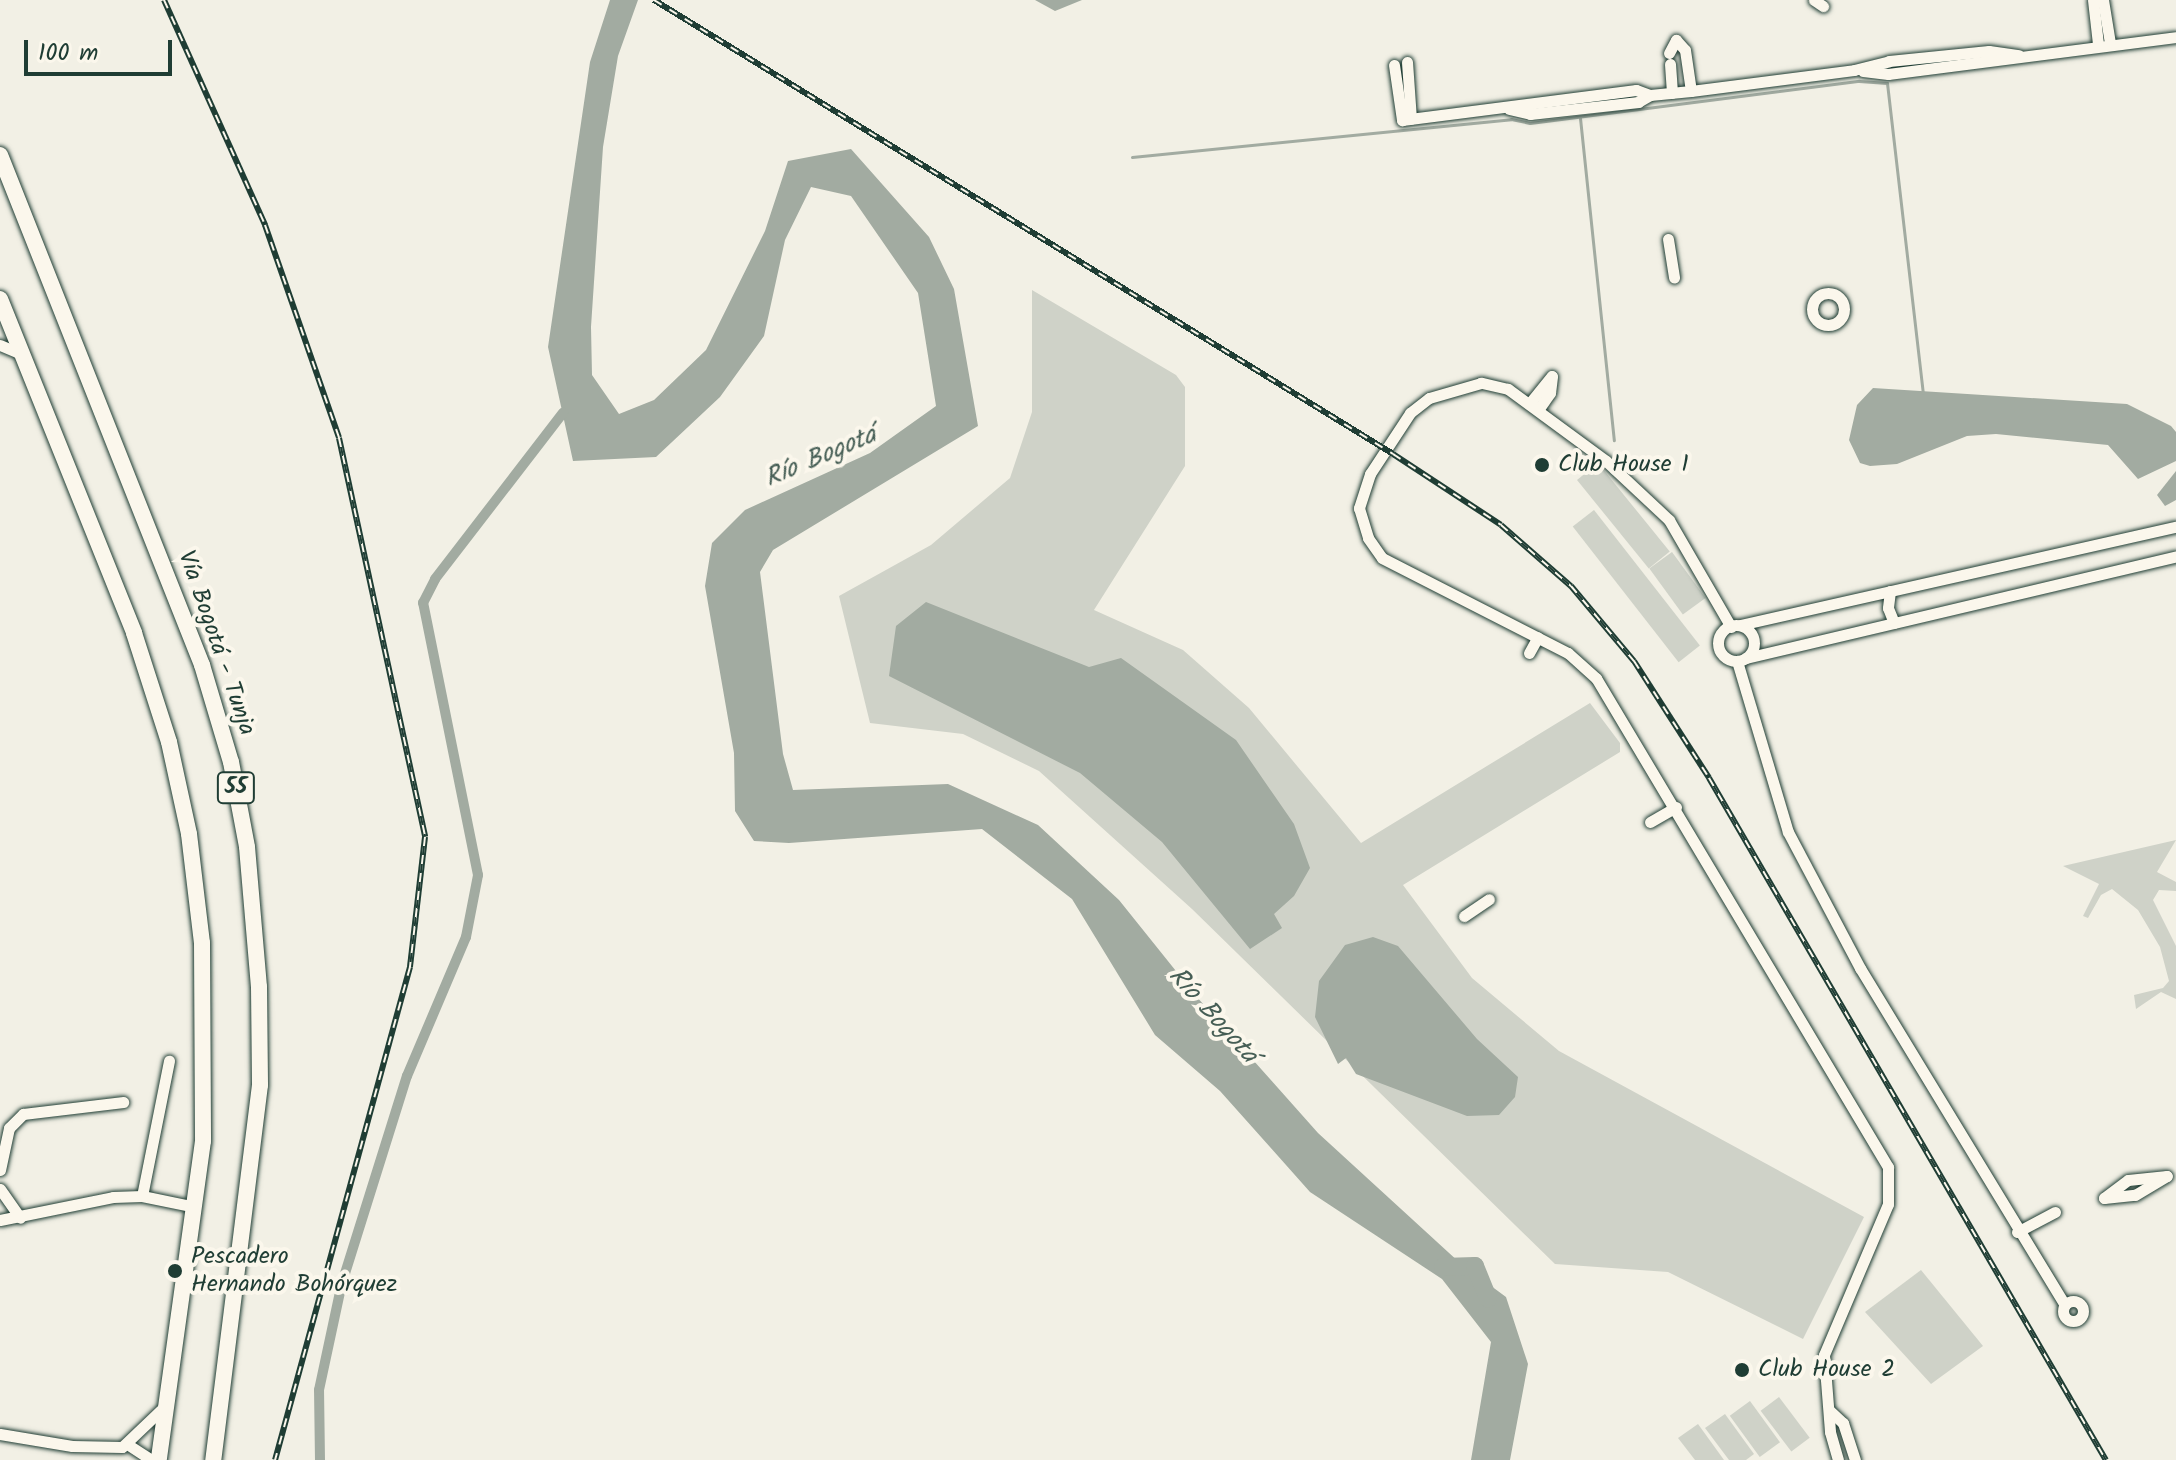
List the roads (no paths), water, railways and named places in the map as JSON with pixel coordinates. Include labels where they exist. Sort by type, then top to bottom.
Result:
[{"type":"highway","name":"Vía Bogotá - Tunja","points":[[0,155],[202,665],[231,762],[247,847],[259,987],[260,1085],[213,1460]]},
{"type":"highway","name":"55","points":[[0,303],[134,633],[169,742],[189,834],[205,1016],[203,1129],[159,1460]]},
{"type":"street","points":[[2093,0],[2104,43]]},
{"type":"street","points":[[2103,0],[2104,43]]},
{"type":"street","points":[[1406,119],[1509,109],[1530,114],[1638,102],[1650,95],[1854,70],[1888,74],[2104,43],[2176,37]]},
{"type":"street","points":[[1672,93],[1669,58],[1676,40],[1685,50],[1691,91]]},
{"type":"street","points":[[1406,119],[1407,62]]},
{"type":"street","points":[[1394,65],[1406,119]]},
{"type":"street","points":[[1668,239],[1674,278]]},
{"type":"street","points":[[0,345],[23,355]]},
{"type":"street","points":[[1838,1460],[1830,1432],[1824,1355],[1888,1204],[1888,1167],[1676,807],[1596,678],[1568,653],[1382,558],[1368,538],[1359,508],[1370,474],[1410,413],[1429,398],[1481,383],[1508,389],[1534,407],[1606,461],[1669,520],[1736,626],[1754,640],[1742,660],[1788,832],[1860,968],[2017,1232],[2065,1305]]},
{"type":"street","points":[[2176,527],[1736,626],[1722,634],[1719,646],[1724,656],[1742,660],[2176,556]]},
{"type":"street","points":[[1890,591],[1888,608],[1894,623]]},
{"type":"street","points":[[1529,653],[1538,637]]},
{"type":"street","points":[[1650,822],[1676,807]]},
{"type":"street","points":[[1464,916],[1489,899]]},
{"type":"street","points":[[142,1196],[169,1061]]},
{"type":"street","points":[[0,1170],[9,1128],[23,1114],[123,1102]]},
{"type":"street","points":[[2137,1176],[2167,1176],[2142,1192],[2104,1198],[2137,1176]]},
{"type":"street","points":[[0,1189],[20,1218]]},
{"type":"street","points":[[0,1220],[113,1197],[142,1196],[195,1207]]},
{"type":"street","points":[[2017,1232],[2055,1212]]},
{"type":"street","points":[[127,1444],[164,1407]]},
{"type":"street","points":[[1830,1411],[1843,1423],[1855,1460]]},
{"type":"street","points":[[0,1434],[72,1446],[127,1444],[152,1460]]},
{"type":"water","points":[[610,0],[638,0],[618,56],[603,147],[591,327],[592,375],[619,414],[654,400],[706,350],[765,231],[788,161],[851,149],[929,237],[954,289],[978,426],[773,550],[760,572],[783,754],[793,790],[948,784],[1038,825],[1119,900],[1196,996],[1318,1133],[1460,1263],[1506,1297],[1528,1364],[1510,1460],[1471,1460],[1491,1342],[1442,1279],[1310,1192],[1220,1091],[1155,1035],[1072,899],[982,829],[789,843],[754,841],[735,811],[734,753],[705,586],[712,543],[745,510],[870,453],[936,406],[918,293],[851,196],[811,187],[785,240],[764,336],[720,397],[656,457],[573,461],[548,347],[590,62]]},
{"type":"water","points":[[1035,0],[1082,0],[1055,11]]},
{"type":"water","points":[[1873,388],[2127,404],[2171,426],[2176,432],[2176,461],[2138,479],[2108,445],[1996,434],[1967,436],[1897,464],[1870,466],[1860,463],[1849,440],[1857,405]]},
{"type":"water","points":[[2176,471],[2176,500],[2165,506],[2157,495]]},
{"type":"water","points":[[926,602],[1089,667],[1121,658],[1236,740],[1294,824],[1310,868],[1294,896],[1274,914],[1282,928],[1250,949],[1162,842],[1080,773],[889,676],[896,626]]},
{"type":"water","points":[[1373,937],[1398,946],[1477,1039],[1518,1077],[1515,1097],[1499,1115],[1467,1116],[1356,1074],[1346,1058],[1338,1064],[1315,1017],[1319,981],[1345,945]]},
{"type":"waterway","points":[[1132,157],[1511,119],[1530,123],[1859,81],[1887,83],[1923,393]]},
{"type":"waterway","points":[[1580,118],[1614,440]]},
{"type":"waterway","points":[[320,1460],[319,1390],[342,1283],[407,1076],[466,937],[478,875],[423,603],[435,579],[563,413]]},
{"type":"waterway","name":"Río Bogotá","points":[[1443,1267],[1475,1266],[1488,1298]]},
{"type":"railway","points":[[164,0],[265,225],[339,438],[425,837],[410,967],[275,1460]]},
{"type":"railway","points":[[654,0],[1393,454],[1501,525],[1571,586],[1634,661],[1709,778],[2106,1460]]},
{"type":"place","name":"Club House 1","points":[[1542,465]]},
{"type":"place","name":"Pescadero Hernando Bohórquez","points":[[175,1271]]},
{"type":"place","name":"Club House 2","points":[[1742,1370]]}]
